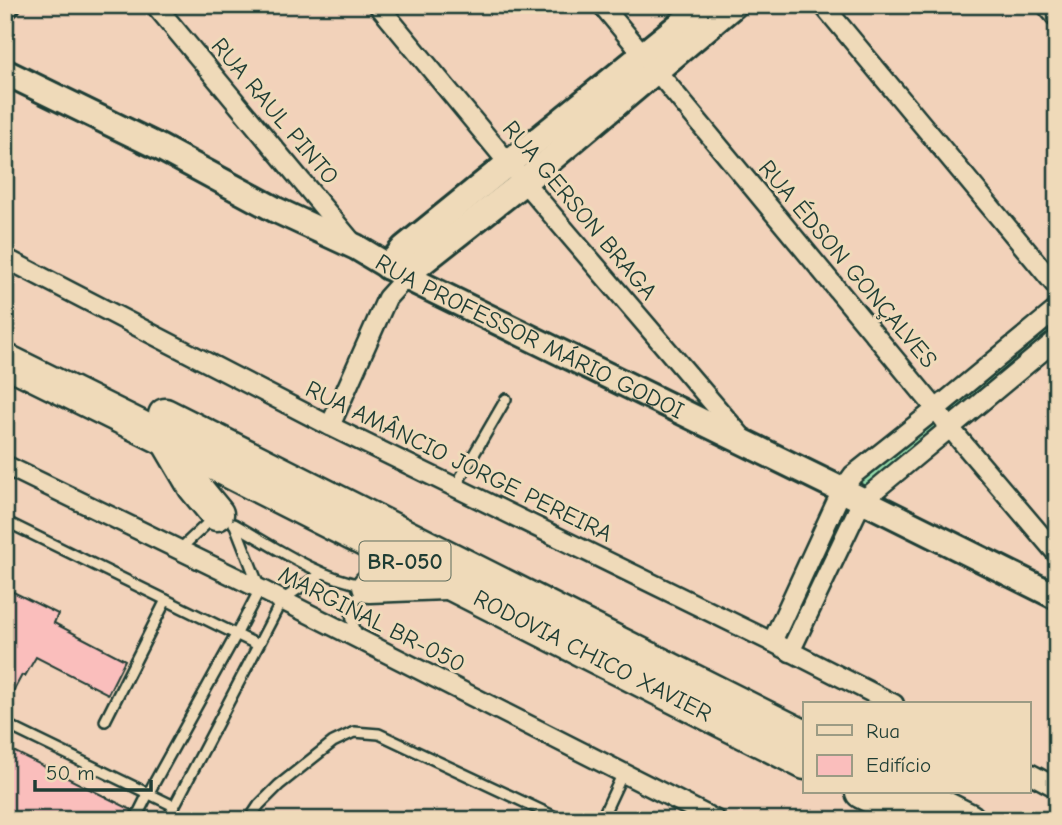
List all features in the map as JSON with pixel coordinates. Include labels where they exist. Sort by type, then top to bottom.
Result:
[{"type":"highway","name":"RODOVIA CHICO XAVIER","points":[[5,337],[219,441],[803,736]]},
{"type":"highway","name":"RODOVIA CHICO XAVIER","points":[[5,360],[803,762]]},
{"type":"highway","points":[[167,440],[194,486],[226,519]]},
{"type":"highway","points":[[369,586],[449,583]]},
{"type":"highway","points":[[866,794],[918,820]]},
{"type":"highway","points":[[917,794],[969,820]]},
{"type":"street","name":"RUA RAUL PINTO","points":[[155,5],[356,247]]},
{"type":"street","name":"RUA GERSON BRAGA","points":[[378,5],[524,182],[748,444]]},
{"type":"street","name":"RUA ÉDSON GONÇALVES","points":[[602,5],[1057,554]]},
{"type":"street","points":[[397,272],[524,182],[704,5]]},
{"type":"street","points":[[330,426],[387,298],[404,248],[508,163],[734,5]]},
{"type":"street","points":[[823,5],[1057,287]]},
{"type":"street","points":[[1046,5],[1057,18]]},
{"type":"street","name":"RUA PROFESSOR MÁRIO GODOI","points":[[5,72],[159,148],[276,210],[356,247],[397,272],[1057,597]]},
{"type":"street","name":"RUA AMÂNCIO JORGE PEREIRA","points":[[5,258],[330,426],[890,702]]},
{"type":"street","points":[[790,652],[852,495],[853,475],[1057,309]]},
{"type":"street","points":[[772,642],[852,495],[950,428],[1057,339]]},
{"type":"street","name":"MARGINAL BR-050","points":[[5,465],[260,589],[716,820]]},
{"type":"street","points":[[1030,774],[1057,788]]},
{"type":"lane","points":[[455,487],[506,399]]},
{"type":"lane","points":[[179,550],[226,519]]},
{"type":"lane","points":[[226,519],[323,573],[369,586]]},
{"type":"lane","points":[[135,820],[260,589],[226,519]]},
{"type":"lane","points":[[5,521],[258,645]]},
{"type":"lane","points":[[167,820],[282,600],[323,573]]},
{"type":"lane","points":[[361,641],[350,614],[358,596],[369,586]]},
{"type":"lane","points":[[105,721],[166,600]]},
{"type":"lane","points":[[5,724],[174,806]]},
{"type":"lane","points":[[249,820],[259,805],[279,785],[333,742],[354,732],[380,734],[562,820]]},
{"type":"lane","points":[[601,820],[624,773]]},
{"type":"green space","points":[[1057,315],[1057,331],[954,416],[950,414],[948,409]]},
{"type":"green space","points":[[930,421],[935,423],[935,431],[865,490],[856,489],[856,480]]},
{"type":"building","points":[[5,588],[58,614],[54,623],[125,660],[108,694],[36,657],[25,676],[22,675],[5,707]]},
{"type":"building","points":[[5,747],[132,810],[128,820],[5,820]]}]
